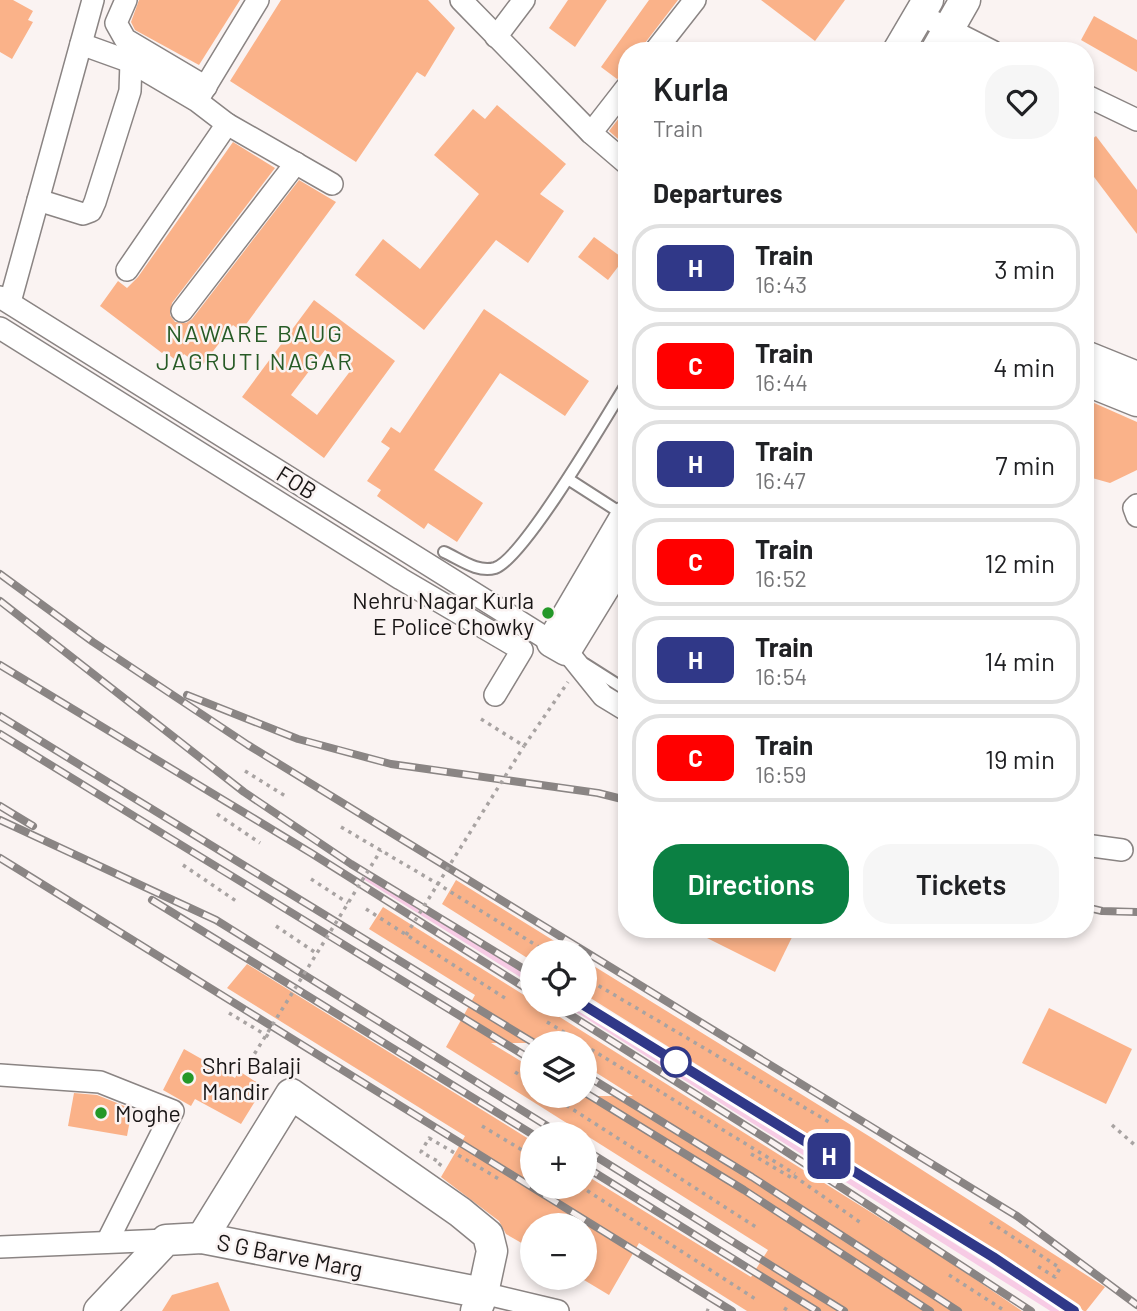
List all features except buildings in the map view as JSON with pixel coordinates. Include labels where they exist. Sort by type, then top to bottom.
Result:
[{"type":"street","points":[[93,0],[38,200],[5,300],[565,653],[603,696],[618,705]]},
{"type":"street","points":[[126,0],[117,23],[125,39],[201,94],[227,124],[332,184]]},
{"type":"street","points":[[201,94],[258,0]]},
{"type":"street","points":[[461,0],[591,133],[618,156]]},
{"type":"street","points":[[496,37],[524,0]]},
{"type":"street","points":[[662,42],[695,0]]},
{"type":"street","points":[[942,40],[965,0]]},
{"type":"street","points":[[924,7],[942,40]]},
{"type":"street","points":[[903,42],[924,7]]},
{"type":"street","points":[[81,44],[131,62],[201,94]]},
{"type":"street","points":[[38,200],[83,214],[91,211],[130,91],[131,62]]},
{"type":"street","points":[[591,133],[618,98]]},
{"type":"street","points":[[1094,99],[1137,120]]},
{"type":"street","points":[[127,270],[227,124]]},
{"type":"street","points":[[182,311],[296,163]]},
{"type":"street","name":"FOB","points":[[0,328],[401,579],[522,650],[495,695]]},
{"type":"street","points":[[1094,360],[1137,377]]},
{"type":"street","points":[[1094,384],[1137,401]]},
{"type":"street","points":[[1137,505],[1134,508],[1137,516]]},
{"type":"street","points":[[565,653],[618,534]]},
{"type":"street","points":[[565,653],[618,565]]},
{"type":"street","points":[[1094,846],[1122,850]]},
{"type":"street","points":[[0,1075],[100,1082],[173,1111],[107,1242]]},
{"type":"street","name":"S G Barve Marg","points":[[291,1094],[460,1212],[488,1235],[492,1251],[479,1302],[202,1238],[291,1094]]},
{"type":"street","points":[[0,1247],[202,1238]]},
{"type":"street","points":[[99,1311],[166,1240]]},
{"type":"street","points":[[479,1302],[558,1311]]},
{"type":"lane","points":[[444,552],[480,569],[497,567],[521,544],[568,479],[618,398]]},
{"type":"lane","points":[[568,479],[618,511]]},
{"type":"lane","points":[[565,653],[618,686]]},
{"type":"path","points":[[406,935],[524,746],[565,653]]},
{"type":"path","points":[[481,719],[524,746]]},
{"type":"path","points":[[245,771],[287,797]]},
{"type":"path","points":[[217,814],[260,843]]},
{"type":"path","points":[[341,827],[527,940]]},
{"type":"path","points":[[250,1060],[381,850]]},
{"type":"path","points":[[183,865],[239,903]]},
{"type":"path","points":[[311,879],[348,903]]},
{"type":"path","points":[[366,909],[508,1000]]},
{"type":"path","points":[[275,926],[316,953]]},
{"type":"path","points":[[597,984],[829,1122]]},
{"type":"path","points":[[229,1013],[271,1038]]},
{"type":"path","points":[[547,1022],[562,1031]]},
{"type":"path","points":[[597,1053],[794,1176],[861,1223]]},
{"type":"path","points":[[515,1072],[520,1075]]},
{"type":"path","points":[[571,1108],[759,1229]]},
{"type":"path","points":[[1112,1125],[1137,1147]]},
{"type":"path","points":[[482,1126],[520,1149]]},
{"type":"path","points":[[436,1172],[441,1163],[421,1152],[429,1138],[499,1179]]},
{"type":"path","points":[[751,1153],[794,1176]]},
{"type":"path","points":[[597,1197],[757,1300]]},
{"type":"path","points":[[990,1222],[1060,1268],[1055,1277],[1034,1264]]},
{"type":"path","points":[[949,1276],[1006,1311]]},
{"type":"waterway","points":[[367,878],[520,974]]},
{"type":"waterway","points":[[590,1017],[1056,1311]]},
{"type":"railway","points":[[0,574],[93,642],[248,745],[1017,1216],[1137,1305]]},
{"type":"railway","points":[[0,601],[244,792],[351,864],[520,967]]},
{"type":"railway","points":[[0,665],[311,853],[520,984]]},
{"type":"railway","points":[[187,695],[298,739],[391,764],[618,798]]},
{"type":"railway","points":[[0,716],[520,1034]]},
{"type":"railway","points":[[0,734],[520,1053]]},
{"type":"railway","points":[[0,806],[33,826]]},
{"type":"railway","points":[[0,820],[216,920],[541,1122]]},
{"type":"railway","points":[[0,858],[732,1311]]},
{"type":"railway","points":[[152,900],[520,1127]]},
{"type":"railway","points":[[1094,909],[1137,912]]},
{"type":"railway","points":[[597,1013],[993,1257],[1074,1311]]},
{"type":"railway","points":[[574,1017],[1031,1311]]},
{"type":"railway","points":[[597,1082],[752,1177],[958,1311]]},
{"type":"railway","points":[[597,1100],[744,1190],[930,1311]]},
{"type":"railway","points":[[597,1157],[844,1311]]},
{"type":"railway","points":[[597,1174],[817,1311]]},
{"type":"train","name":"H","points":[[597,1013],[993,1257],[1074,1311]]},
{"type":"place","name":"Nehru Nagar Kurla E Police Chowky","points":[[548,613]]},
{"type":"place","name":"Shri Balaji Mandir","points":[[188,1078]]},
{"type":"place","name":"Moghe","points":[[101,1113]]},
{"type":"district","name":"NAWARE BAUG JAGRUTI NAGAR","points":[[255,346]]}]
